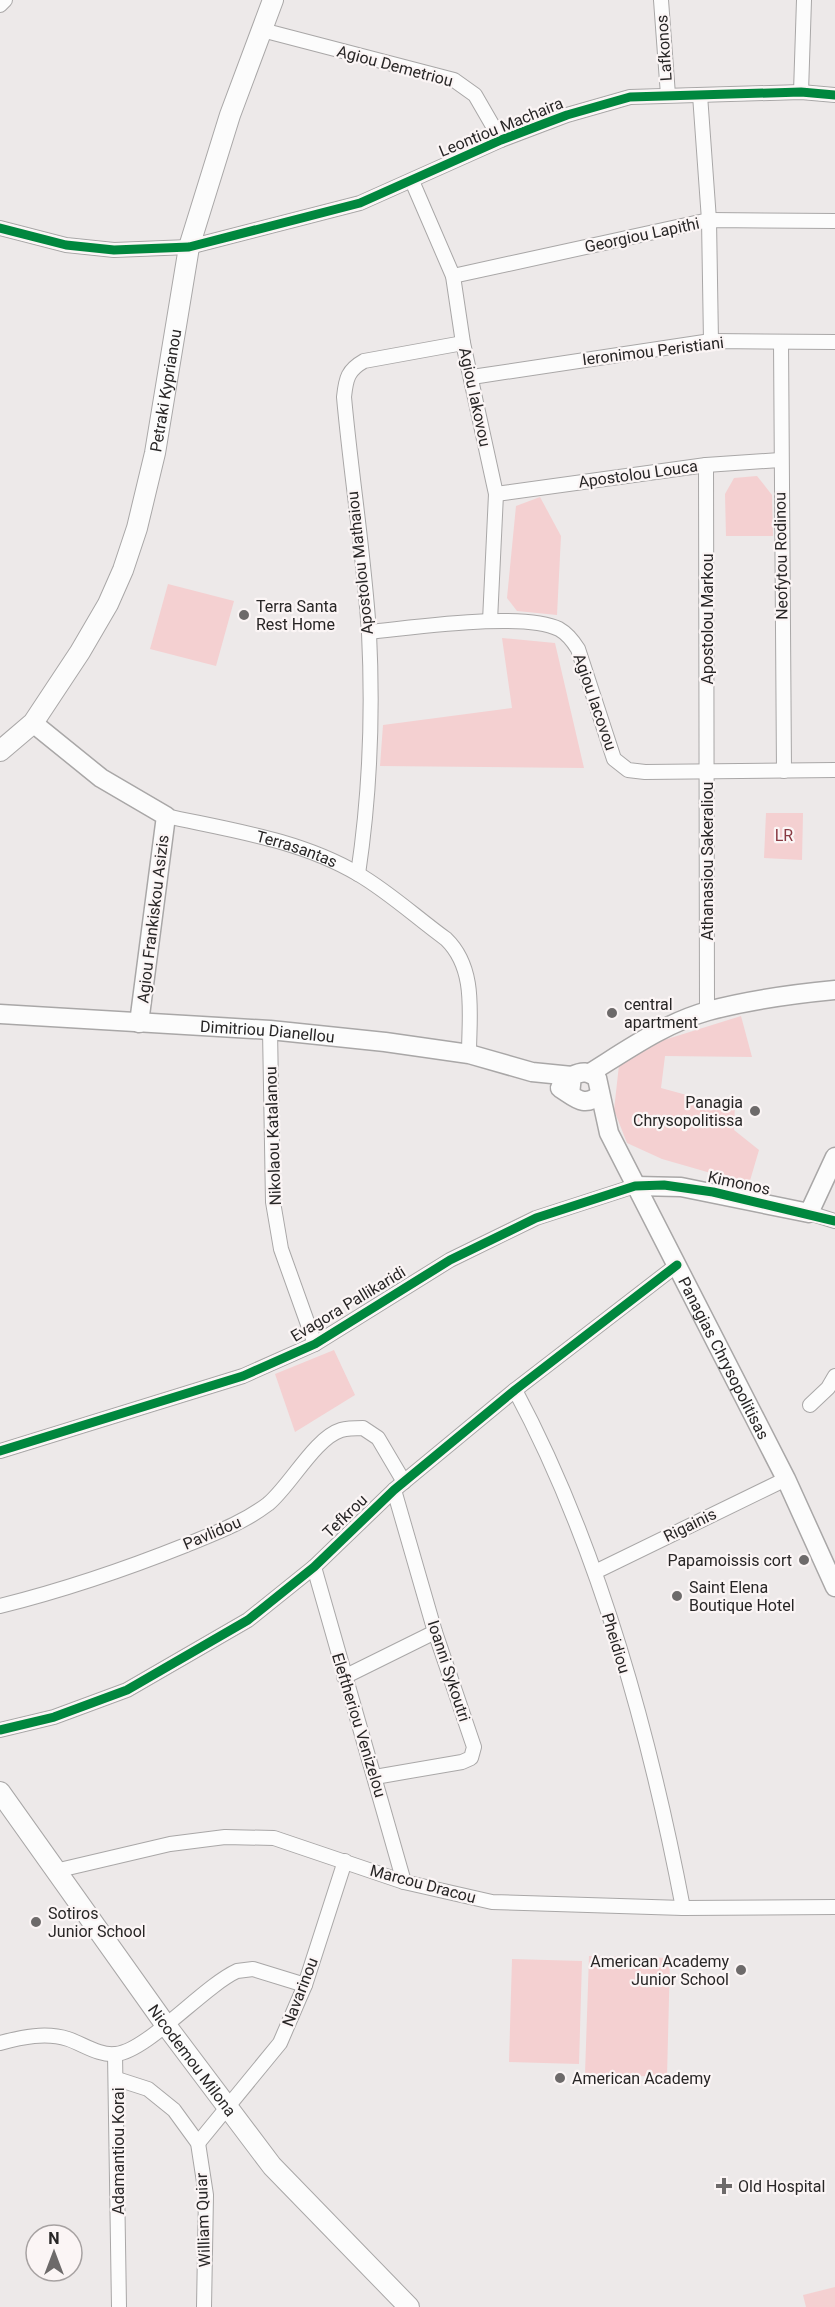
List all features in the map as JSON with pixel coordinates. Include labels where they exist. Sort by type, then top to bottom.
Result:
[{"type":"main road","name":"Petraki Kyprianou","points":[[0,751],[33,723],[108,604],[137,528],[155,453],[189,247],[230,115],[273,0]]},
{"type":"main road","name":"Nicodemou Milona","points":[[0,1792],[226,2108],[272,2166],[410,2307]]},
{"type":"street","points":[[0,5],[5,0]]},
{"type":"street","name":"Lafkonos","points":[[661,0],[668,95]]},
{"type":"street","points":[[801,92],[804,0]]},
{"type":"street","name":"Agiou Demetriou","points":[[262,30],[454,80],[475,95],[501,140]]},
{"type":"street","name":"Leontiou Machaira","points":[[0,228],[66,245],[114,250],[189,247],[360,203],[501,140],[567,115],[630,97],[801,92],[835,95]]},
{"type":"street","points":[[700,95],[708,220],[711,341]]},
{"type":"street","name":"Agiou Iakovou","points":[[412,181],[453,276],[463,343],[496,494],[490,621]]},
{"type":"street","name":"Georgiou Lapithi","points":[[453,276],[708,220],[835,221]]},
{"type":"street","name":"Ieronimou Peristiani","points":[[472,377],[711,341],[835,342]]},
{"type":"street","name":"Neofytou Rodinou","points":[[781,342],[780,460],[784,771]]},
{"type":"street","name":"Apostolou Mathaiou","points":[[358,874],[366,815],[370,754],[369,632],[345,407],[346,378],[351,368],[364,361],[463,343]]},
{"type":"street","name":"Apostolou Louca","points":[[496,494],[706,465],[780,460]]},
{"type":"street","name":"Apostolou Markou","points":[[706,465],[708,772]]},
{"type":"street","name":"Agiou Iacovou","points":[[369,632],[490,621],[544,625],[567,634],[578,650],[614,759],[628,770],[645,772]]},
{"type":"street","name":"Terrasantas","points":[[33,723],[101,778],[166,816],[264,838],[314,854],[358,874],[457,950],[466,968],[469,987],[469,1054]]},
{"type":"street","points":[[708,772],[835,770]]},
{"type":"street","name":"Athanasiou Sakeraliou","points":[[645,772],[708,772],[707,1011]]},
{"type":"street","name":"Agiou Frankiskou Asizis","points":[[139,1023],[166,816]]},
{"type":"street","points":[[590,1072],[597,1078],[600,1094],[590,1102],[574,1091],[580,1072],[590,1072],[653,1034],[707,1011],[789,995],[835,990]]},
{"type":"street","name":"Dimitriou Dianellou","points":[[0,1014],[270,1030],[469,1054],[532,1072],[574,1091]]},
{"type":"street","name":"Nikolaou Katalanou","points":[[270,1030],[273,1202],[281,1249],[315,1344]]},
{"type":"street","name":"Panagias Chrysopolitisas","points":[[574,1091],[609,1132]]},
{"type":"street","name":"Panagias Chrysopolitisas","points":[[600,1094],[609,1132],[786,1479],[835,1587]]},
{"type":"street","points":[[809,1213],[835,1157]]},
{"type":"street","name":"Evagora Pallikaridi","points":[[0,1450],[243,1376],[315,1344],[450,1260],[536,1218],[635,1186]]},
{"type":"street","name":"Kimonos","points":[[635,1186],[681,1187],[809,1213],[835,1221]]},
{"type":"street","name":"Tefkrou","points":[[0,1730],[64,1713],[127,1690],[248,1620],[314,1567],[399,1486],[515,1390],[677,1264]]},
{"type":"street","points":[[810,1405],[828,1388],[835,1376]]},
{"type":"street","name":"Pheidiou","points":[[515,1390],[548,1451],[595,1572],[667,1826],[682,1908]]},
{"type":"street","name":"Pavlidou","points":[[0,1606],[49,1594],[144,1562],[242,1522],[268,1503],[289,1483],[321,1443],[340,1430],[363,1428],[378,1438],[399,1486]]},
{"type":"street","name":"Rigainis","points":[[595,1572],[786,1479]]},
{"type":"street","name":"Ioanni Sykoutri","points":[[375,1778],[462,1762],[471,1758],[474,1747],[435,1632],[399,1486]]},
{"type":"street","name":"Eleftheriou Venizelou","points":[[314,1567],[404,1882]]},
{"type":"street","points":[[344,1677],[435,1632]]},
{"type":"street","name":"Marcou Dracou","points":[[56,1871],[170,1845],[225,1837],[274,1838],[404,1882],[492,1902],[682,1908],[835,1907]]},
{"type":"street","name":"Navarinou","points":[[226,2108],[280,2043],[305,1985],[345,1861]]},
{"type":"street","points":[[0,2043],[43,2035],[67,2039],[91,2049],[115,2054],[138,2045],[237,1971],[253,1969],[305,1985]]},
{"type":"street","name":"Adamantiou Korai","points":[[115,2054],[118,2307]]},
{"type":"street","points":[[117,2079],[148,2089],[174,2110],[198,2143],[226,2108]]},
{"type":"street","name":"William Quiar","points":[[198,2143],[206,2195],[204,2307]]},
{"type":"green space","points":[[757,476],[772,495],[773,536],[726,536],[725,494],[734,478]]},
{"type":"green space","points":[[540,497],[561,536],[557,615],[517,611],[507,598],[516,506]]},
{"type":"green space","points":[[168,584],[234,601],[216,666],[150,649]]},
{"type":"green space","points":[[502,638],[555,643],[584,768],[380,766],[383,725],[512,708]]},
{"type":"green space","name":"LR","points":[[766,813],[803,813],[802,860],[764,858]]},
{"type":"green space","points":[[741,1016],[752,1057],[665,1056],[661,1088],[694,1097],[735,1102],[734,1130],[759,1150],[749,1184],[662,1159],[627,1143],[614,1110],[619,1065],[664,1040]]},
{"type":"green space","points":[[334,1350],[355,1395],[295,1432],[275,1374]]},
{"type":"green space","points":[[589,1956],[670,1958],[667,2077],[585,2074]]},
{"type":"green space","points":[[512,1959],[582,1961],[579,2064],[509,2062]]},
{"type":"green space","points":[[835,2287],[835,2307],[806,2307],[803,2295]]},
{"type":"cycle path","points":[[0,228],[66,245],[114,250],[189,247],[360,203],[501,140],[567,115],[630,97],[801,92],[835,95]]},
{"type":"cycle path","points":[[0,1451],[243,1376],[315,1344],[450,1260],[536,1218],[635,1186],[664,1185],[713,1192],[835,1221]]},
{"type":"cycle path","points":[[0,1730],[54,1717],[127,1690],[248,1620],[314,1567],[394,1490],[515,1390],[677,1265]]},
{"type":"place","name":"Terra Santa Rest Home","points":[[244,615]]},
{"type":"place","name":"central apartment","points":[[612,1013]]},
{"type":"place","name":"Panagia Chrysopolitissa","points":[[755,1111]]},
{"type":"place","name":"Papamoissis cort","points":[[804,1560]]},
{"type":"place","name":"Saint Elena Boutique Hotel","points":[[677,1596]]},
{"type":"place","name":"Sotiros Junior School","points":[[36,1922]]},
{"type":"place","name":"American Academy Junior School","points":[[741,1970]]},
{"type":"place","name":"American Academy","points":[[560,2078]]},
{"type":"place","name":"Old Hospital","points":[[724,2186]]}]
